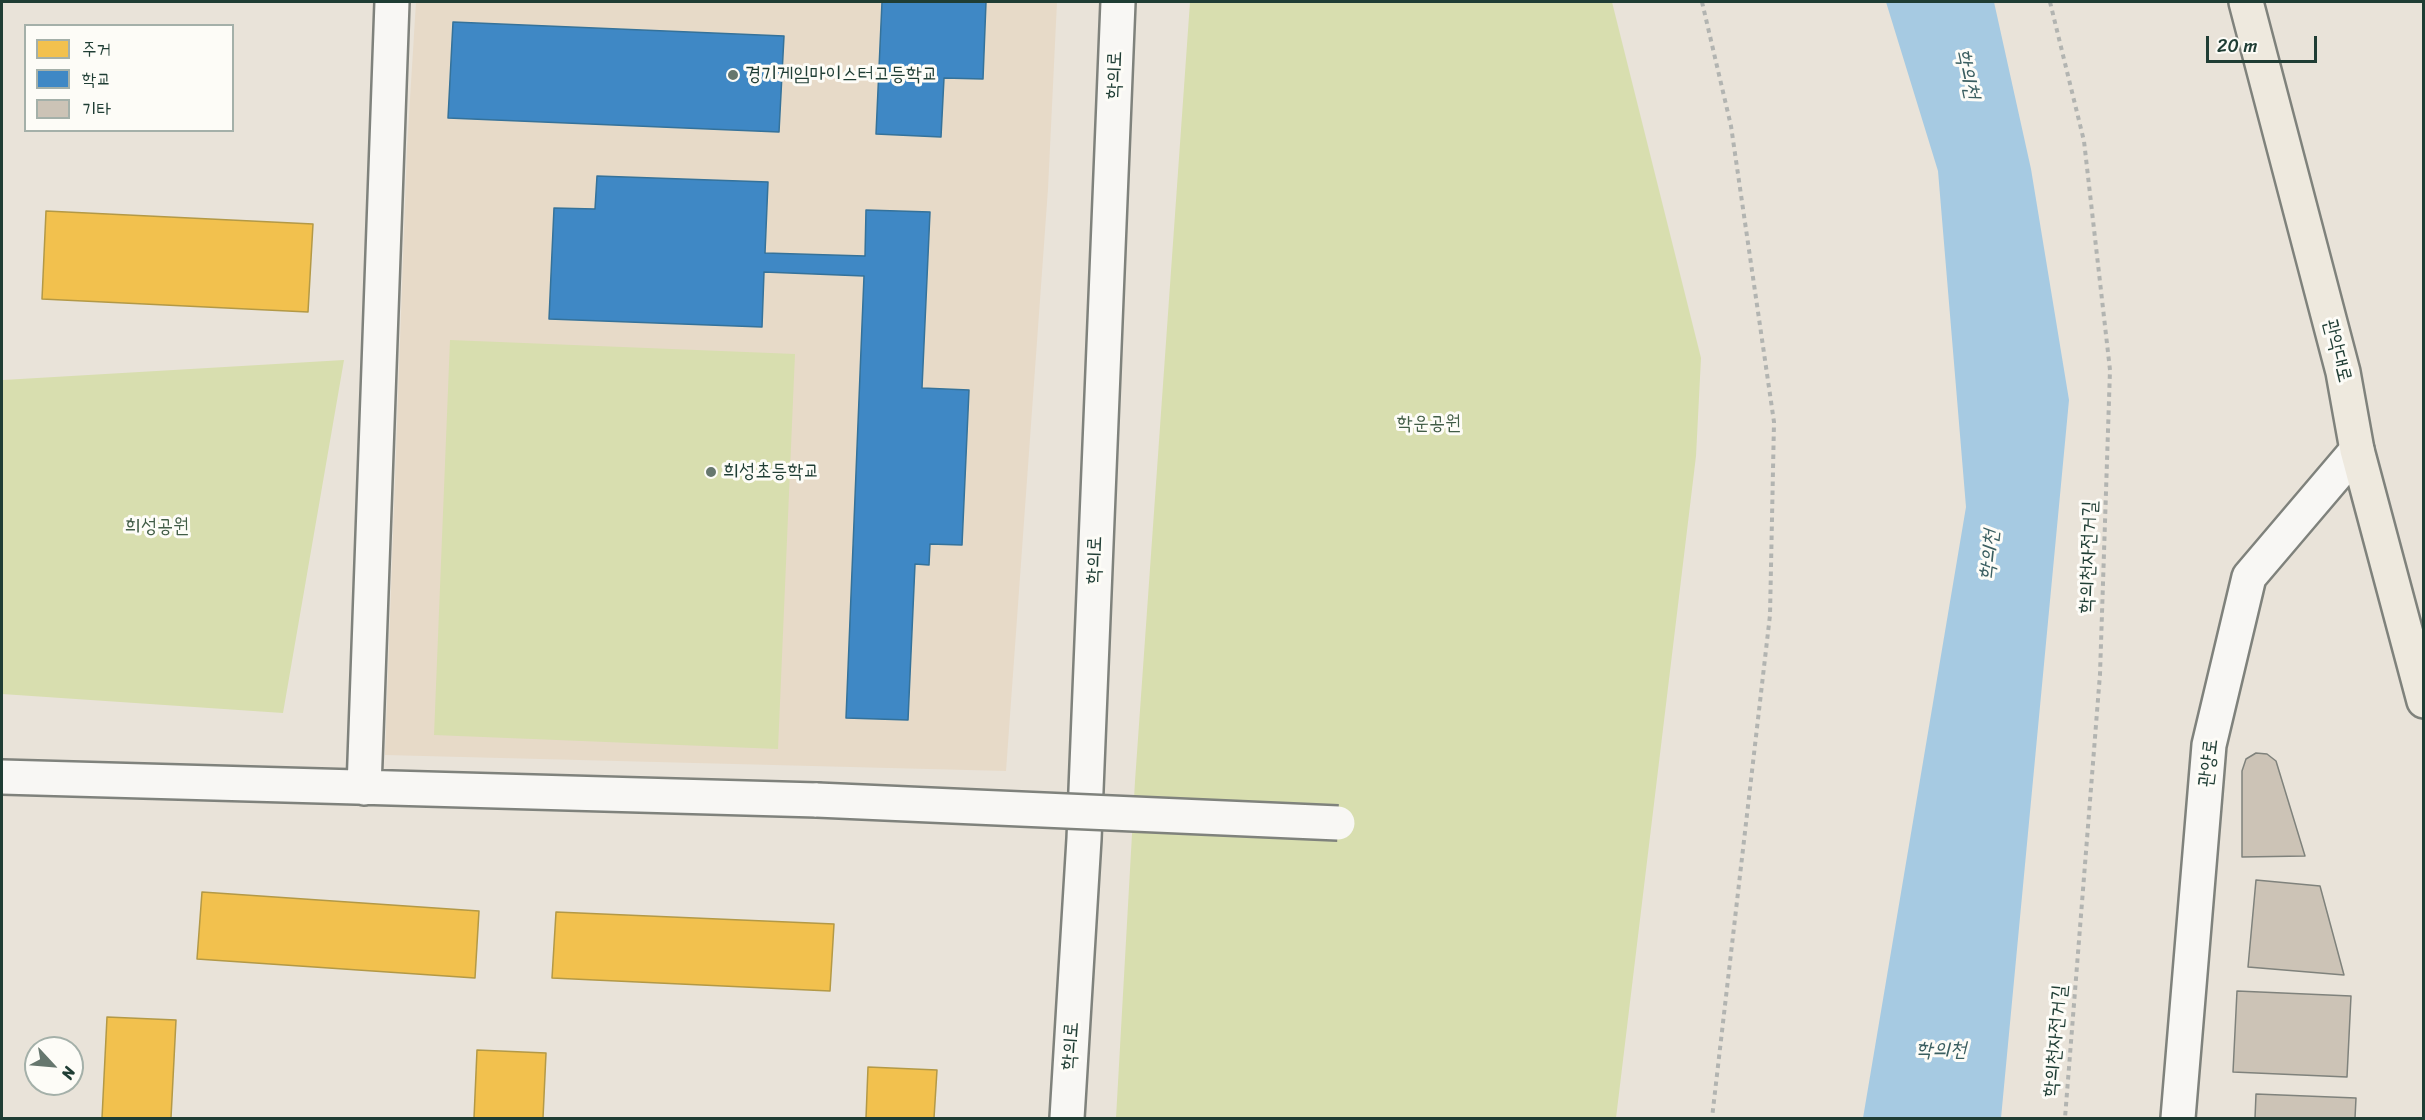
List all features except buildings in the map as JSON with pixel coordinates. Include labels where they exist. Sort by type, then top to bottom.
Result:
[{"type":"main road","name":"관악대로","points":[[2246,2],[2343,372],[2357,450],[2424,701]]},
{"type":"street","points":[[364,788],[392,2]]},
{"type":"street","name":"학의로","points":[[1066,1119],[1084,839],[1118,2]]},
{"type":"street","name":"관양로","points":[[2178,1119],[2209,745],[2249,577],[2357,450]]},
{"type":"street","points":[[2,777],[817,800],[1338,824]]},
{"type":"path","points":[[1702,2],[1731,126],[1774,422],[1770,615],[1712,1119]]},
{"type":"path","name":"학의천자전거길","points":[[2050,2],[2084,141],[2110,370],[2100,674],[2065,1119]]},
{"type":"shaded area","name":"희성초등학교","points":[[416,2],[1057,2],[1048,189],[1006,771],[385,755],[407,148]]},
{"type":"green space","name":"학운공원","points":[[1190,2],[1612,2],[1701,358],[1696,456],[1616,1118],[1116,1118],[1135,781]]},
{"type":"green space","points":[[450,340],[795,354],[778,749],[434,735]]},
{"type":"green space","name":"희성공원","points":[[344,360],[283,713],[2,694],[3,380]]},
{"type":"water","name":"학의천","points":[[1886,2],[1994,2],[2031,169],[2069,400],[2001,1118],[1863,1118],[1966,507],[1938,171]]},
{"type":"place","name":"경기게임마이스터고등학교","points":[[733,75]]},
{"type":"place","name":"희성초등학교","points":[[711,472]]}]
